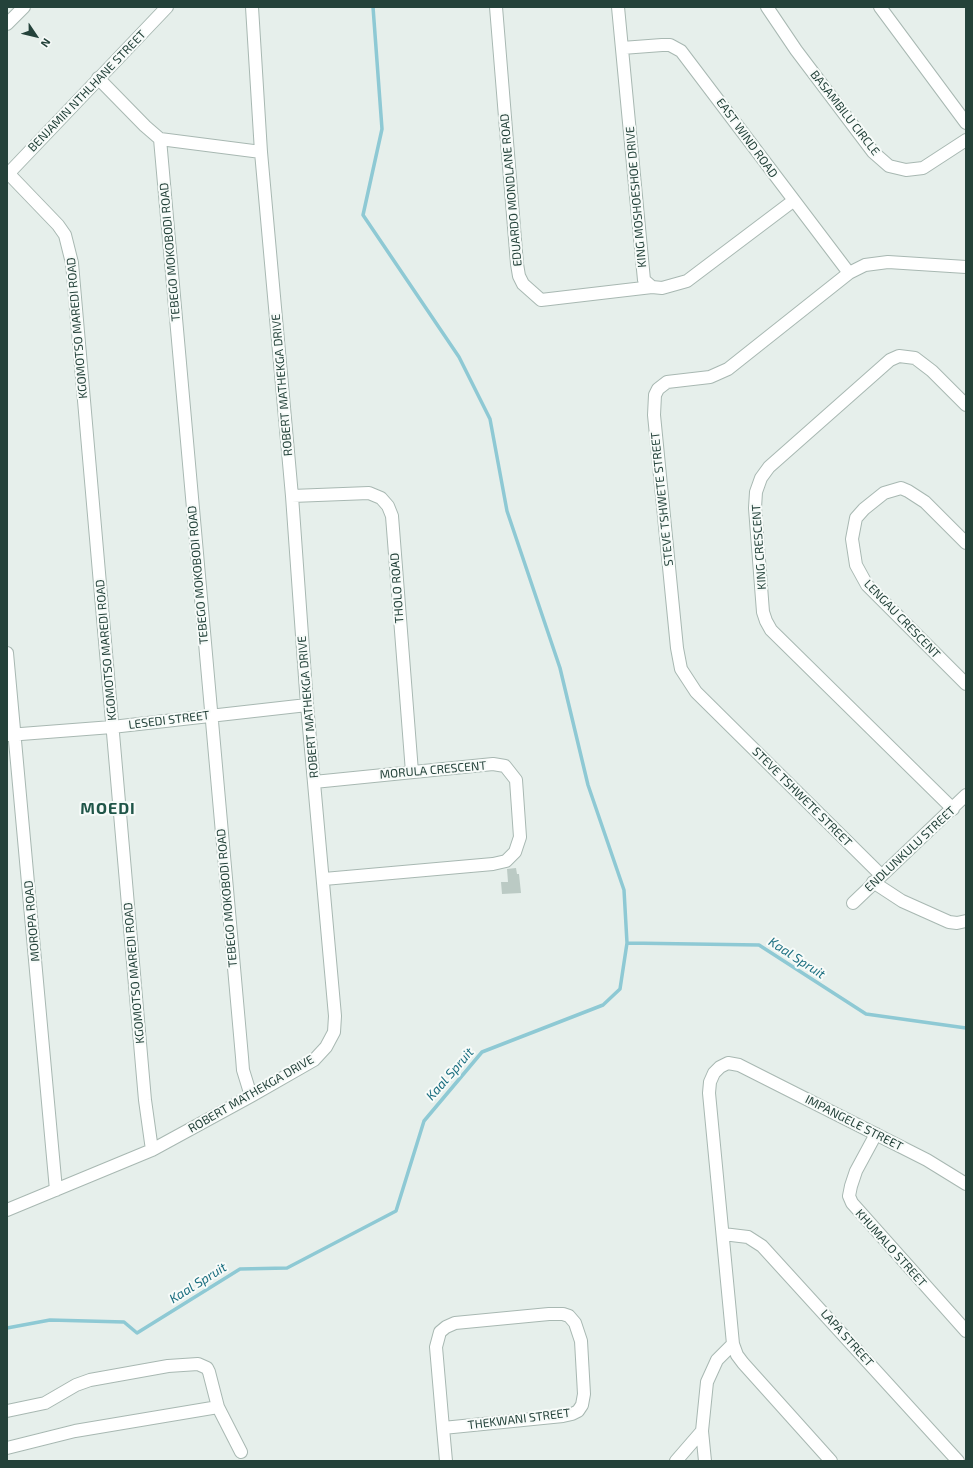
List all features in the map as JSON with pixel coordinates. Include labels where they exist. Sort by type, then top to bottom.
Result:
[{"type":"street","points":[[7,24],[24,7]]},
{"type":"street","name":"BENJAMIN NTHLHANE STREET","points":[[8,174],[167,7]]},
{"type":"street","name":"ROBERT MATHEKGA DRIVE","points":[[7,1210],[152,1150],[314,1060],[326,1047],[334,1032],[335,1016],[324,879],[314,782],[292,496],[261,152],[252,7]]},
{"type":"street","name":"EDUARDO MONDLANE ROAD","points":[[496,7],[517,264],[523,284],[541,300],[652,287]]},
{"type":"street","name":"KING MOSHOESHOE DRIVE","points":[[618,7],[644,280],[652,287]]},
{"type":"street","name":"BASAMBILU CIRCLE","points":[[767,7],[796,50],[873,152],[889,166],[906,170],[923,168],[932,164],[966,140]]},
{"type":"street","points":[[880,7],[966,123]]},
{"type":"street","name":"EAST WIND ROAD","points":[[622,48],[662,44],[670,45],[681,51],[793,201],[849,273]]},
{"type":"street","points":[[98,78],[141,122],[160,139],[261,152]]},
{"type":"street","name":"TEBEGO MOKOBODI ROAD","points":[[160,139],[210,715],[243,1070],[251,1096]]},
{"type":"street","name":"KGOMOTSO MAREDI ROAD","points":[[8,174],[58,224],[65,236],[72,263],[145,1100],[152,1150]]},
{"type":"street","points":[[652,287],[662,288],[687,281],[793,201]]},
{"type":"street","name":"STEVE TSHWETE STREET","points":[[966,267],[879,262],[865,265],[849,273],[728,369],[710,377],[673,381],[662,385],[658,389],[656,395],[654,415],[677,648],[681,670],[696,692],[877,879],[902,901],[949,922],[957,923],[966,921]]},
{"type":"street","name":"KING CRESCENT","points":[[953,809],[771,630],[763,612],[755,508],[756,492],[761,478],[769,467],[890,360],[899,356],[915,358],[932,371],[966,405]]},
{"type":"street","name":"LENGAU CRESCENT","points":[[966,543],[925,502],[901,488],[884,493],[864,509],[856,518],[852,538],[856,565],[867,585],[966,684]]},
{"type":"street","name":"THOLO ROAD","points":[[292,496],[369,493],[381,498],[390,510],[412,772]]},
{"type":"street","name":"MOROPA ROAD","points":[[7,653],[11,735],[56,1190]]},
{"type":"street","name":"LESEDI STREET","points":[[11,735],[112,727],[308,705]]},
{"type":"street","name":"MORULA CRESCENT","points":[[314,782],[493,764],[505,766],[516,780],[520,837],[512,857],[506,861],[493,864],[324,879]]},
{"type":"street","name":"ENDLUNKULU STREET","points":[[853,903],[966,795]]},
{"type":"street","name":"IMPANGELE STREET","points":[[723,1234],[709,1093],[710,1082],[714,1073],[720,1066],[728,1063],[739,1065],[876,1134],[927,1160],[966,1184]]},
{"type":"street","name":"KHUMALO STREET","points":[[876,1134],[856,1171],[849,1196],[852,1203],[966,1331]]},
{"type":"street","points":[[723,1234],[733,1344],[736,1355],[831,1461]]},
{"type":"street","name":"LAPA STREET","points":[[723,1234],[748,1237],[762,1246],[958,1461]]},
{"type":"street","name":"THEKWANI STREET","points":[[443,1428],[563,1416],[572,1414],[578,1410],[582,1405],[584,1394],[581,1341],[575,1323],[569,1316],[556,1314],[455,1323],[446,1327],[440,1332],[436,1346],[443,1428],[446,1461]]},
{"type":"street","points":[[705,1461],[702,1431],[707,1382],[717,1360],[733,1344]]},
{"type":"street","points":[[7,1411],[45,1403],[76,1385],[90,1380],[168,1366],[198,1364],[207,1368],[209,1372],[218,1407],[241,1452]]},
{"type":"street","points":[[7,1448],[75,1431],[218,1407]]},
{"type":"street","points":[[676,1461],[702,1431]]},
{"type":"building","points":[[516,868],[517,874],[519,874],[521,893],[502,894],[501,882],[508,882],[507,869]]},
{"type":"waterway","points":[[373,7],[382,129],[363,215],[459,357],[490,419],[507,511],[560,668],[588,785],[624,890],[627,943]]},
{"type":"waterway","name":"Kaal Spruit","points":[[7,1328],[50,1320],[124,1322],[137,1333],[240,1269],[287,1268],[396,1211],[424,1121],[482,1052],[603,1005],[620,989],[627,943],[759,945],[866,1014],[966,1028]]},
{"type":"district","name":"MOEDI","points":[[108,809]]}]
